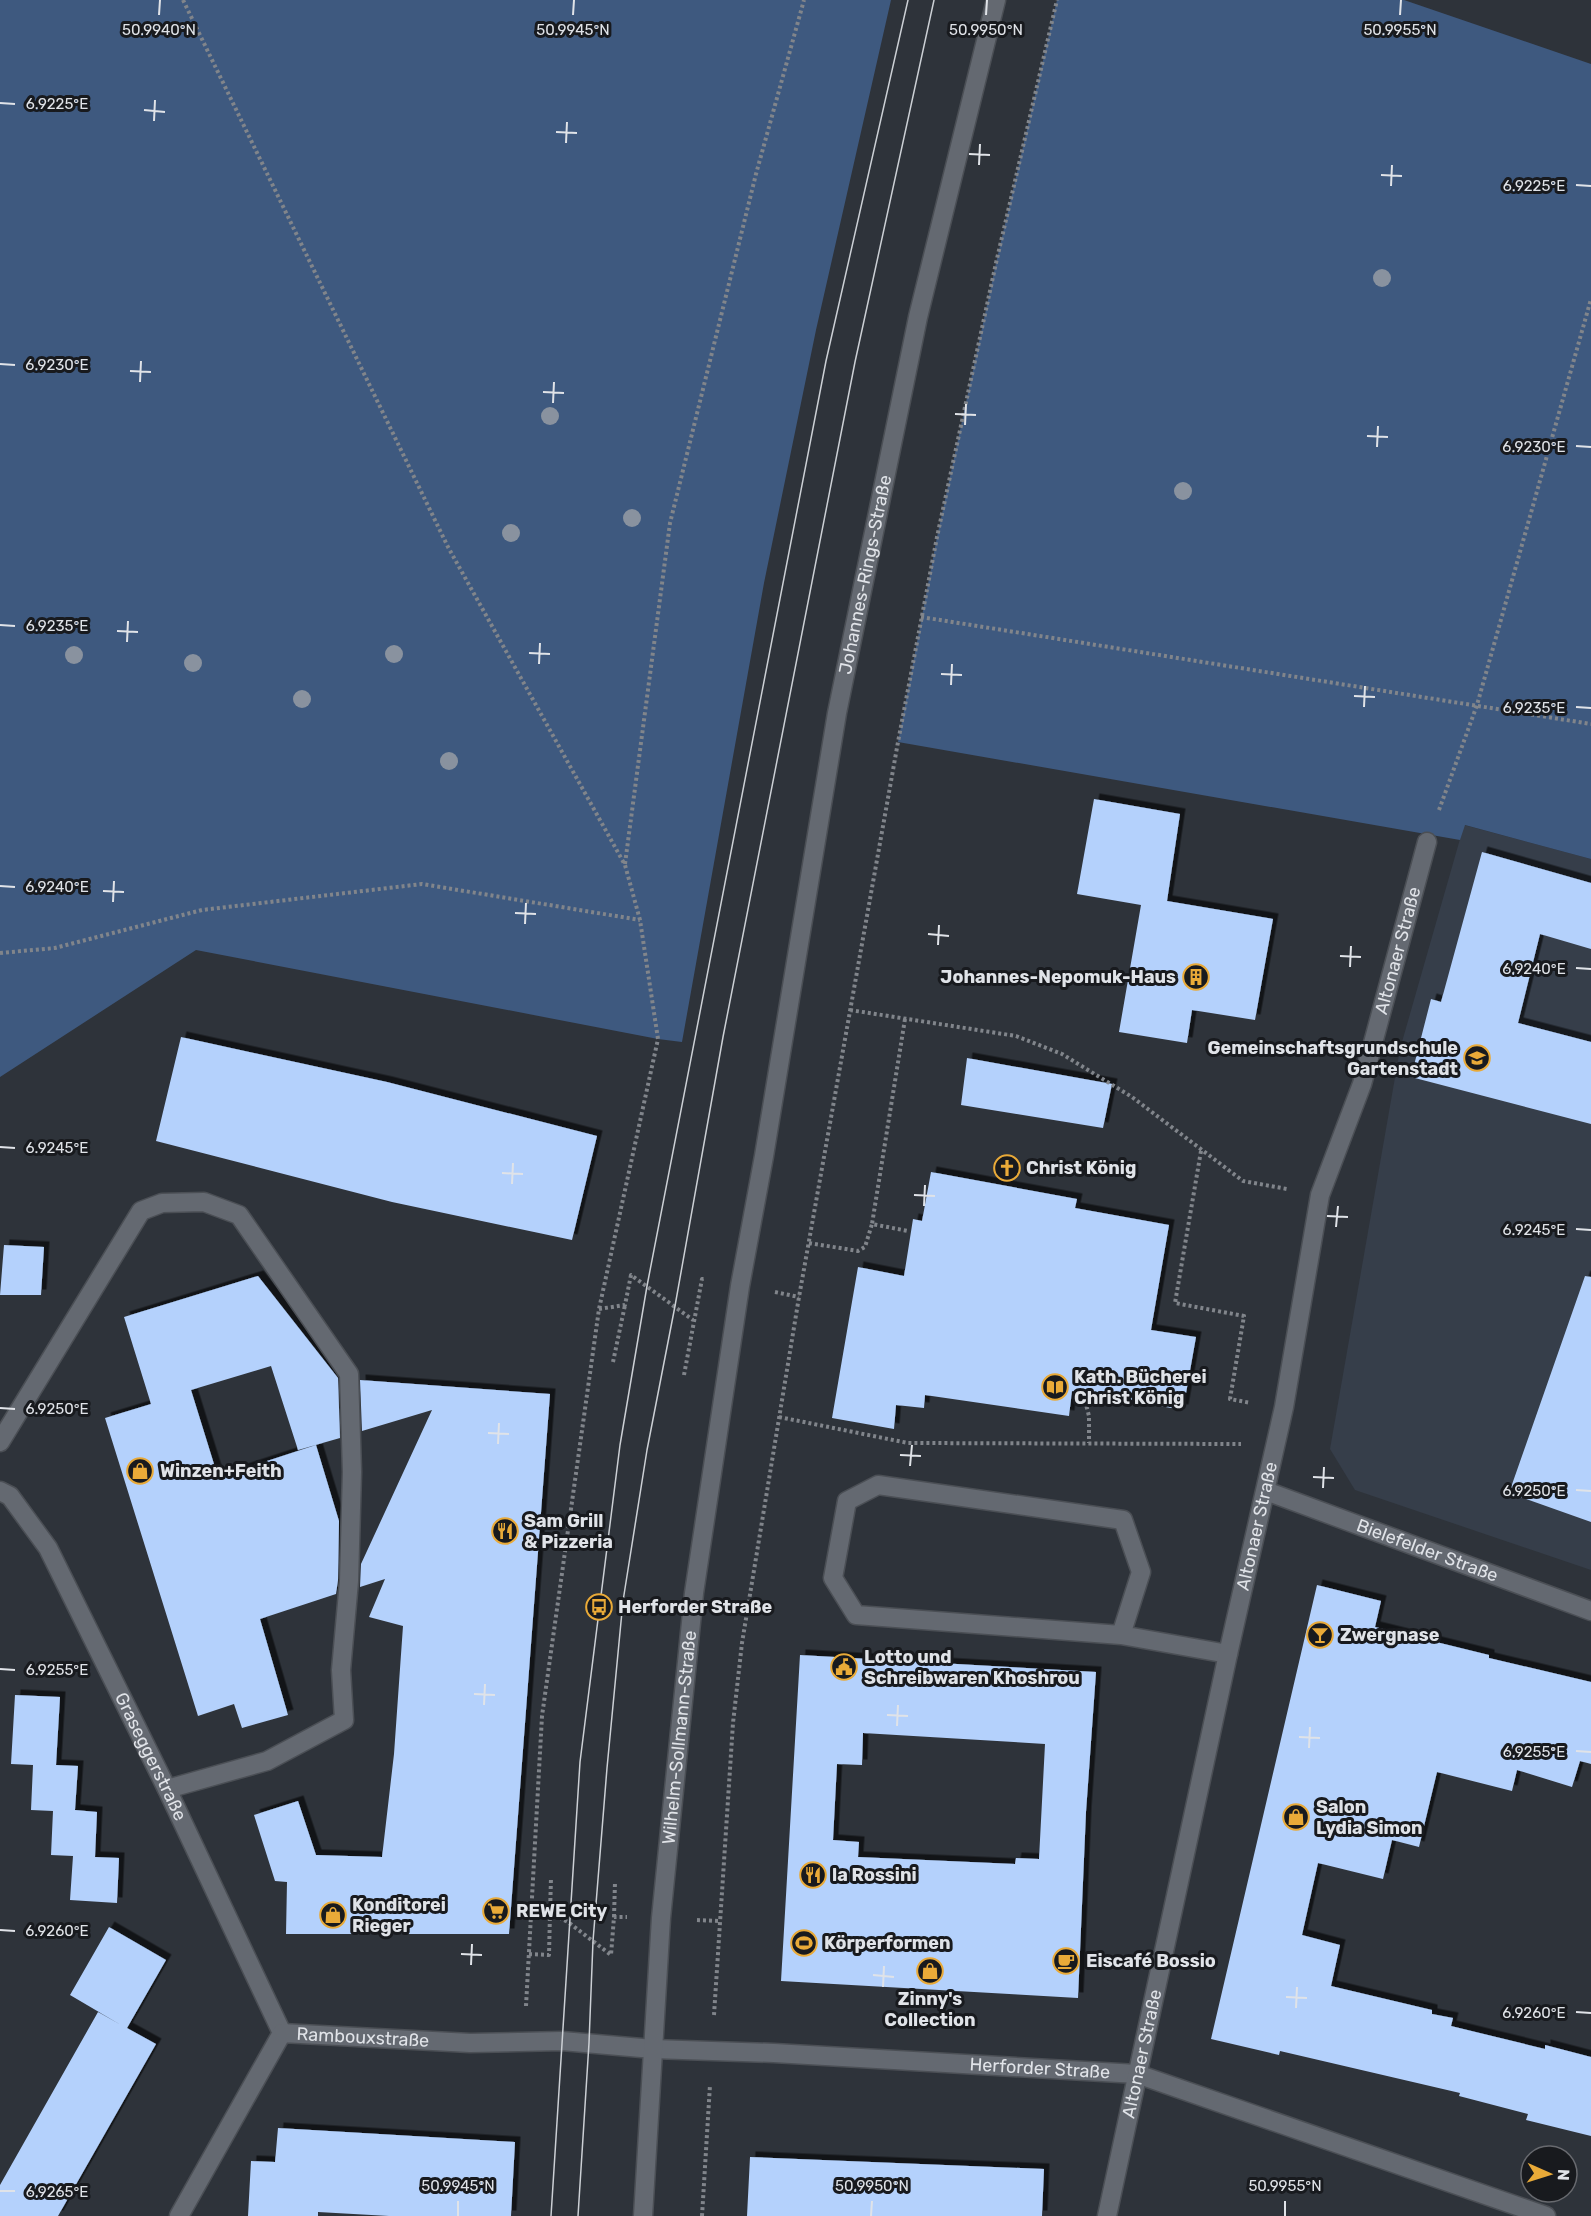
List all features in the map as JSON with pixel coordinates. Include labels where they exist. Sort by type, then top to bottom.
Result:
[{"type":"street","name":"Johannes-Rings-Straße","points":[[764,1155],[837,712],[918,318],[996,0]]},
{"type":"street","name":"Altonaer Straße","points":[[1107,2216],[1228,1654],[1266,1491],[1286,1395],[1320,1195],[1362,1083],[1427,842]]},
{"type":"street","name":"Wilhelm-Sollmann-Straße","points":[[643,2216],[661,1918],[694,1593],[740,1286],[764,1155]]},
{"type":"street","points":[[0,1442],[141,1210],[162,1203],[204,1202],[239,1215],[349,1374],[352,1483],[349,1581],[341,1670],[344,1720],[267,1761],[167,1789]]},
{"type":"street","points":[[1121,1635],[1141,1572],[1123,1520],[878,1485],[847,1501],[833,1578],[856,1616],[1121,1635],[1228,1654]]},
{"type":"street","name":"Graseggerstraße","points":[[0,1491],[10,1496],[48,1548],[167,1789],[282,2033]]},
{"type":"street","name":"Bielefelder Straße","points":[[1266,1491],[1591,1611]]},
{"type":"street","name":"Rambouxstraße","points":[[179,2216],[282,2033],[470,2043],[562,2041],[653,2049]]},
{"type":"street","name":"Herforder Straße","points":[[653,2049],[774,2053],[1137,2074],[1546,2216]]},
{"type":"path","points":[[183,0],[448,547],[625,865],[640,920],[658,1039],[599,1309],[542,1716],[525,2042]]},
{"type":"path","points":[[625,865],[669,523],[756,174],[804,0]]},
{"type":"path","points":[[702,2216],[733,1723],[741,1654],[809,1244],[921,617],[993,274],[1057,0]]},
{"type":"path","points":[[1427,842],[1477,705],[1591,299]]},
{"type":"path","points":[[921,617],[1591,724]]},
{"type":"path","points":[[0,954],[55,948],[202,910],[422,884],[640,920]]},
{"type":"path","points":[[850,1010],[1017,1036],[1062,1054],[1132,1096],[1243,1181],[1320,1195]]},
{"type":"path","points":[[809,1244],[858,1251],[865,1247],[872,1224],[905,1019]]},
{"type":"path","points":[[1201,1151],[1174,1303],[1244,1316],[1230,1399],[1243,1401]]},
{"type":"path","points":[[872,1224],[908,1231]]},
{"type":"path","points":[[613,1362],[631,1275],[693,1320]]},
{"type":"path","points":[[684,1375],[702,1279],[711,1281]]},
{"type":"path","points":[[599,1309],[625,1305]]},
{"type":"path","points":[[1082,1389],[1089,1416],[1089,1443]]},
{"type":"path","points":[[779,1417],[908,1443],[1275,1444]]},
{"type":"path","points":[[529,1954],[549,1955],[551,1878]]},
{"type":"path","points":[[550,1913],[568,1922],[611,1955],[615,1882]]},
{"type":"path","points":[[614,1917],[720,1921]]},
{"type":"shaded area","points":[[0,0],[891,0],[816,330],[764,583],[682,1042],[196,950],[0,1077]]},
{"type":"shaded area","points":[[1057,0],[1404,0],[1591,64],[1591,859],[1465,825],[1460,840],[898,742],[937,537],[996,263]]},
{"type":"shaded area","points":[[1464,825],[1591,859],[1591,1570],[1355,1490],[1330,1449],[1400,1049]]},
{"type":"building","points":[[1094,799],[1180,814],[1167,901],[1273,919],[1255,1020],[1192,1010],[1187,1043],[1119,1032],[1141,905],[1077,894]]},
{"type":"building","points":[[1482,852],[1591,883],[1591,949],[1540,934],[1518,1023],[1591,1042],[1591,1124],[1411,1077],[1431,999],[1441,1002]]},
{"type":"building","points":[[181,1037],[387,1082],[597,1136],[572,1240],[392,1202],[156,1141]]},
{"type":"building","points":[[967,1058],[1112,1084],[1103,1128],[961,1105]]},
{"type":"building","points":[[931,1172],[1077,1199],[1075,1208],[1169,1225],[1151,1330],[1196,1337],[1183,1410],[1072,1391],[1069,1416],[925,1395],[924,1408],[896,1405],[894,1429],[832,1418],[858,1267],[904,1276],[913,1219],[922,1221]]},
{"type":"building","points":[[4,1245],[44,1247],[41,1295],[0,1295]]},
{"type":"building","points":[[258,1276],[338,1378],[340,1438],[298,1450],[271,1366],[191,1390],[218,1477],[316,1445],[339,1521],[338,1580],[336,1594],[260,1619],[288,1715],[242,1728],[234,1704],[198,1716],[105,1418],[151,1404],[124,1317]]},
{"type":"building","points":[[1585,1276],[1591,1277],[1591,1522],[1509,1493]]},
{"type":"building","points":[[360,1380],[550,1394],[509,1934],[286,1934],[287,1882],[275,1881],[254,1815],[298,1801],[316,1855],[382,1857],[394,1754],[403,1626],[369,1617],[385,1579],[360,1587],[361,1564],[432,1410],[362,1431]]},
{"type":"building","points":[[1317,1585],[1381,1601],[1375,1627],[1489,1655],[1489,1658],[1591,1682],[1591,1764],[1580,1761],[1572,1787],[1517,1770],[1512,1791],[1437,1772],[1419,1847],[1392,1840],[1383,1879],[1318,1863],[1302,1935],[1340,1945],[1331,1986],[1432,2010],[1432,2014],[1453,2018],[1451,2026],[1545,2049],[1545,2045],[1591,2057],[1591,2136],[1526,2120],[1528,2114],[1459,2096],[1460,2093],[1280,2051],[1279,2055],[1211,2039]]},
{"type":"building","points":[[800,1655],[1096,1672],[1086,1812],[1078,1998],[781,1981]],"holes":[[[863,1733],[1045,1744],[1039,1859],[1016,1858],[1015,1864],[858,1857],[859,1842],[833,1840],[837,1764],[862,1765]]]},
{"type":"building","points":[[15,1695],[60,1697],[56,1765],[78,1766],[75,1810],[97,1812],[95,1857],[119,1858],[117,1903],[70,1900],[73,1856],[51,1855],[53,1811],[31,1810],[33,1765],[11,1764]]},
{"type":"building","points":[[109,1927],[166,1960],[127,2028],[156,2044],[58,2216],[0,2216],[0,2185],[98,2012],[121,2025],[70,1995]]},
{"type":"building","points":[[278,2128],[515,2142],[511,2216],[389,2216],[318,2212],[318,2216],[248,2216],[251,2161],[275,2162]]},
{"type":"building","points":[[750,2157],[1044,2169],[1042,2216],[747,2216]]},
{"type":"tram line","points":[[551,2216],[580,1762],[620,1445],[647,1286],[826,361],[908,0]]},
{"type":"tram line","points":[[578,2216],[593,1941],[607,1768],[623,1601],[647,1450],[723,1037],[855,362],[934,0]]},
{"type":"place","name":"Johannes-Nepomuk-Haus","points":[[1196,977]]},
{"type":"place","name":"Gemeinschaftsgrundschule Gartenstadt","points":[[1477,1058]]},
{"type":"place","name":"Christ König","points":[[1007,1168]]},
{"type":"place","name":"Kath. Bücherei Christ König","points":[[1055,1387]]},
{"type":"place","name":"Winzen+Feith","points":[[140,1471]]},
{"type":"place","name":"Sam Grill & Pizzeria","points":[[505,1531]]},
{"type":"place","name":"Herforder Straße","points":[[599,1607]]},
{"type":"place","name":"Zwergnase","points":[[1320,1635]]},
{"type":"place","name":"Lotto und Schreibwaren Khoshrou","points":[[844,1667]]},
{"type":"place","name":"Salon Lydia Simon","points":[[1296,1817]]},
{"type":"place","name":"la Rossini","points":[[813,1875]]},
{"type":"place","name":"REWE City","points":[[496,1911]]},
{"type":"place","name":"Konditorei Rieger","points":[[333,1915]]},
{"type":"place","name":"Körperformen","points":[[804,1943]]},
{"type":"place","name":"Eiscafé Bossio","points":[[1066,1961]]},
{"type":"place","name":"Zinny's Collection","points":[[930,1971]]}]
